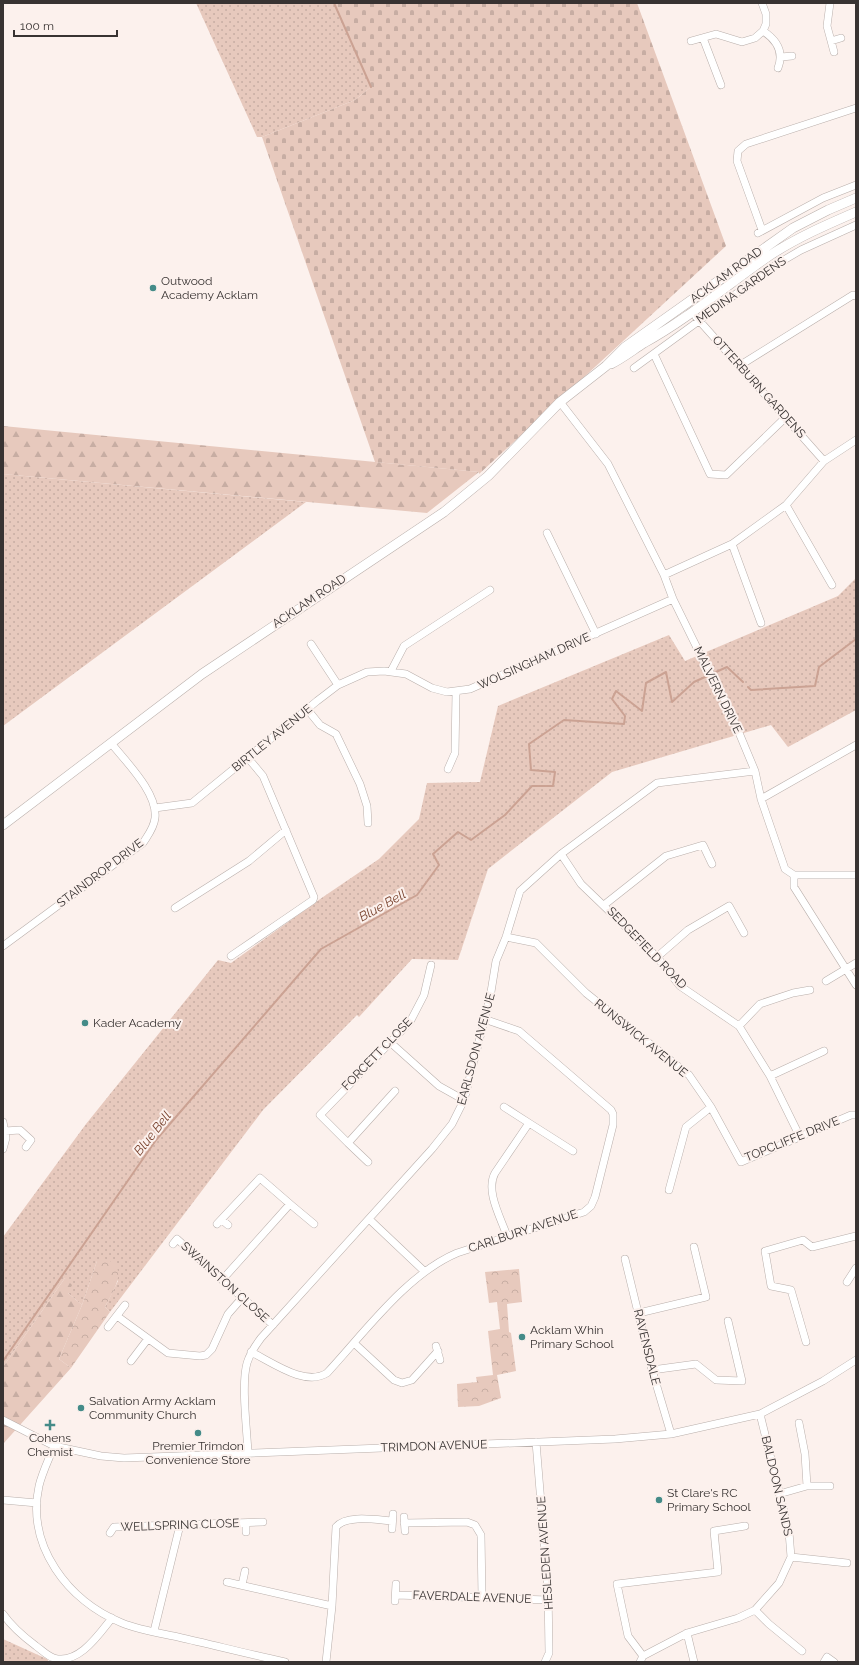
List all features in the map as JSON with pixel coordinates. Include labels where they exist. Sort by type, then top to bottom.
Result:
[{"type":"main road","name":"ACKLAM ROAD","points":[[3,825],[208,670],[444,512],[488,476],[560,402],[606,366],[625,347],[766,246],[814,217],[856,197]]},
{"type":"main road","name":"ACKLAM ROAD","points":[[606,366],[625,358],[643,344],[696,317],[770,256],[813,231],[856,212]]},
{"type":"street","points":[[692,42],[719,34],[744,42],[755,38],[763,31],[767,20],[762,3]]},
{"type":"street","points":[[830,3],[827,22],[834,52]]},
{"type":"street","points":[[763,31],[775,41],[781,57],[778,68]]},
{"type":"street","points":[[703,38],[721,85]]},
{"type":"street","points":[[831,41],[841,38]]},
{"type":"street","points":[[781,57],[792,56]]},
{"type":"street","points":[[856,108],[746,144],[738,151],[737,161],[760,232],[823,198],[854,186],[856,197]]},
{"type":"street","name":"MEDINA GARDENS","points":[[634,368],[654,354],[696,317],[777,264],[801,250],[856,225]]},
{"type":"street","points":[[739,366],[853,295],[856,296]]},
{"type":"street","name":"OTTERBURN GARDENS","points":[[696,317],[824,461]]},
{"type":"street","points":[[654,354],[710,474],[726,475],[786,417]]},
{"type":"street","name":"MALVERN DRIVE","points":[[560,402],[608,464],[664,575],[673,599],[703,660],[727,704],[755,772],[761,799],[784,869],[794,875]]},
{"type":"street","points":[[664,575],[732,544],[786,505],[824,461],[856,440]]},
{"type":"street","points":[[786,505],[832,585]]},
{"type":"street","points":[[547,533],[596,634]]},
{"type":"street","points":[[732,544],[761,623]]},
{"type":"street","points":[[391,671],[404,646],[490,590]]},
{"type":"street","name":"WOLSINGHAM DRIVE","points":[[391,671],[406,674],[432,688],[446,692],[456,692],[470,689],[673,599]]},
{"type":"street","points":[[311,644],[338,685]]},
{"type":"street","name":"BIRTLEY AVENUE","points":[[155,808],[192,803],[338,685],[367,672],[391,671]]},
{"type":"street","points":[[448,769],[455,753],[456,692]]},
{"type":"street","points":[[307,710],[320,724],[336,734],[360,784],[367,806],[368,823]]},
{"type":"street","points":[[111,743],[150,794],[155,808]]},
{"type":"street","points":[[761,799],[856,745]]},
{"type":"street","points":[[231,956],[313,900],[314,897],[263,776],[248,758]]},
{"type":"street","name":"EARLSDON AVENUE","points":[[248,1453],[245,1377],[251,1352],[273,1325],[444,1136],[452,1124],[464,1100],[484,1020],[496,961],[506,937],[520,892],[561,854],[657,783],[755,772]]},
{"type":"street","name":"STAINDROP DRIVE","points":[[3,946],[143,843],[151,831],[155,818],[155,808]]},
{"type":"street","points":[[175,908],[250,861],[286,830]]},
{"type":"street","points":[[604,905],[666,856],[703,845],[712,864]]},
{"type":"street","name":"SEDGEFIELD ROAD","points":[[561,854],[581,884],[657,957],[680,986],[739,1026],[770,1076],[800,1137]]},
{"type":"street","points":[[856,875],[794,875],[794,888],[856,985]]},
{"type":"street","points":[[657,957],[688,930],[729,906],[744,933]]},
{"type":"street","name":"RUNSWICK AVENUE","points":[[506,937],[536,943],[586,993],[689,1075],[711,1107]]},
{"type":"street","points":[[826,981],[856,963]]},
{"type":"street","name":"FORCETT CLOSE","points":[[348,1143],[320,1115],[410,1022],[421,1003],[431,965]]},
{"type":"street","points":[[739,1026],[760,1004],[793,993],[810,990]]},
{"type":"street","name":"CARLBURY AVENUE","points":[[251,1352],[298,1375],[317,1378],[327,1373],[406,1287],[424,1271],[457,1252],[584,1212],[591,1206],[595,1197],[606,1154],[613,1114],[609,1106],[519,1031],[484,1020]]},
{"type":"street","points":[[391,1043],[439,1086],[464,1100]]},
{"type":"street","points":[[770,1076],[824,1051]]},
{"type":"street","points":[[368,1162],[348,1143],[395,1091]]},
{"type":"street","points":[[504,1107],[563,1148],[572,1151]]},
{"type":"street","points":[[669,1190],[686,1127],[711,1107]]},
{"type":"street","name":"TOPCLIFFE DRIVE","points":[[711,1107],[741,1162],[850,1115],[856,1115]]},
{"type":"street","points":[[3,1122],[6,1138],[3,1149]]},
{"type":"street","points":[[507,1236],[493,1194],[492,1182],[495,1173],[529,1123]]},
{"type":"street","points":[[5,1130],[20,1130],[31,1140],[26,1146]]},
{"type":"street","points":[[228,1225],[219,1222],[260,1178],[314,1224]]},
{"type":"street","points":[[222,1280],[290,1204]]},
{"type":"street","points":[[369,1219],[424,1271]]},
{"type":"street","points":[[806,1342],[792,1290],[771,1286],[765,1252],[803,1240],[812,1247],[856,1236]]},
{"type":"street","name":"SWAINSTON CLOSE","points":[[177,1239],[273,1325]]},
{"type":"street","points":[[639,1313],[706,1297],[694,1247]]},
{"type":"street","name":"RAVENSDALE","points":[[625,1259],[652,1370],[671,1434]]},
{"type":"street","points":[[847,1282],[856,1268]]},
{"type":"street","points":[[117,1316],[163,1351],[173,1355],[200,1356],[206,1355],[212,1349],[231,1309],[242,1298]]},
{"type":"street","points":[[108,1327],[125,1305]]},
{"type":"street","points":[[652,1370],[696,1364],[716,1380],[742,1381],[728,1321]]},
{"type":"street","points":[[131,1361],[147,1340]]},
{"type":"street","points":[[354,1343],[394,1380],[402,1384],[412,1380],[437,1348],[440,1360]]},
{"type":"street","name":"TRIMDON AVENUE","points":[[3,1420],[54,1446],[101,1456],[124,1458],[615,1439],[671,1434],[760,1414],[823,1381],[856,1360]]},
{"type":"street","name":"BALDOON SANDS","points":[[641,1659],[687,1633],[738,1618],[755,1610],[779,1583],[791,1557],[789,1532],[760,1414]]},
{"type":"street","points":[[799,1424],[805,1454],[807,1486]]},
{"type":"street","name":"HESLEDEN AVENUE","points":[[536,1442],[549,1600],[549,1653],[545,1662]]},
{"type":"street","points":[[54,1446],[40,1486],[37,1503],[40,1534],[44,1548],[58,1574],[83,1599],[112,1618],[135,1627],[284,1662]]},
{"type":"street","points":[[779,1494],[807,1486],[820,1488],[830,1486]]},
{"type":"street","points":[[3,1500],[37,1503]]},
{"type":"street","points":[[326,1662],[332,1606],[335,1536],[338,1524],[350,1519],[392,1521]]},
{"type":"street","name":"WELLSPRING CLOSE","points":[[112,1526],[263,1522]]},
{"type":"street","points":[[404,1524],[467,1522],[475,1525],[481,1535],[482,1597]]},
{"type":"street","name":"WELLSPRING CLOSE","points":[[246,1523],[246,1532]]},
{"type":"street","points":[[154,1631],[180,1525]]},
{"type":"street","points":[[641,1659],[628,1636],[617,1584],[718,1572],[714,1531],[745,1526]]},
{"type":"street","points":[[791,1557],[847,1564]]},
{"type":"street","points":[[242,1585],[245,1571]]},
{"type":"street","points":[[227,1582],[332,1606]]},
{"type":"street","name":"FAVERDALE AVENUE","points":[[396,1584],[396,1598],[482,1597],[549,1600]]},
{"type":"street","points":[[755,1610],[769,1624],[802,1651]]},
{"type":"street","points":[[3,1614],[25,1638],[52,1658],[64,1660],[74,1659],[84,1651],[112,1618]]},
{"type":"street","points":[[687,1633],[694,1662]]},
{"type":"street","points":[[824,1662],[828,1657],[834,1662]]},
{"type":"green space","points":[[196,3],[334,3],[371,87],[355,100],[262,137],[257,137]]},
{"type":"green space","points":[[334,3],[637,3],[726,246],[479,474],[479,472],[375,462],[262,137],[355,100],[371,87]]},
{"type":"green space","points":[[3,426],[479,472],[427,513],[3,474]]},
{"type":"green space","points":[[3,474],[306,502],[3,726]]},
{"type":"green space","points":[[856,578],[856,710],[788,747],[771,725],[612,772],[488,869],[458,960],[412,959],[359,1017],[357,1015],[263,1110],[110,1312],[105,1307],[118,1281],[97,1261],[82,1305],[68,1293],[65,1278],[3,1367],[3,1237],[86,1124],[218,960],[231,963],[379,859],[419,819],[427,783],[480,782],[498,706],[669,635],[685,661],[838,596]]},
{"type":"green space","points":[[102,1258],[111,1261],[116,1266],[118,1272],[118,1279],[105,1307],[110,1312],[71,1368],[59,1359],[82,1305],[97,1261]]},
{"type":"green space","points":[[519,1269],[522,1302],[507,1304],[509,1332],[511,1333],[516,1371],[497,1375],[501,1398],[479,1406],[458,1407],[457,1384],[477,1382],[476,1377],[493,1375],[488,1331],[500,1329],[497,1302],[489,1303],[485,1272]]},
{"type":"green space","points":[[65,1278],[72,1285],[68,1293],[82,1305],[59,1359],[71,1368],[3,1444],[3,1367]]},
{"type":"green space","points":[[3,1639],[47,1659],[49,1662],[3,1662]]},
{"type":"waterway","points":[[334,3],[371,87]]},
{"type":"waterway","name":"Blue Bell","points":[[748,687],[751,690],[815,686],[819,667],[856,639]]},
{"type":"waterway","name":"Blue Bell","points":[[3,1361],[156,1140],[321,949],[417,895],[439,865],[433,854],[458,832],[471,840],[505,815],[532,786],[553,786],[555,772],[531,770],[529,744],[564,720],[624,724],[625,716],[612,699],[616,691],[642,711],[646,683],[666,672],[672,702],[694,682],[727,667],[743,682]]},
{"type":"place","name":"Outwood Academy Acklam","points":[[153,288]]},
{"type":"place","name":"Kader Academy","points":[[85,1023]]},
{"type":"place","name":"Acklam Whin Primary School","points":[[522,1337]]},
{"type":"place","name":"Salvation Army Acklam Community Church","points":[[81,1408]]},
{"type":"place","name":"Cohens Chemist","points":[[50,1425]]},
{"type":"place","name":"Premier Trimdon Convenience Store","points":[[198,1433]]},
{"type":"place","name":"St Clare's RC Primary School","points":[[659,1500]]}]
